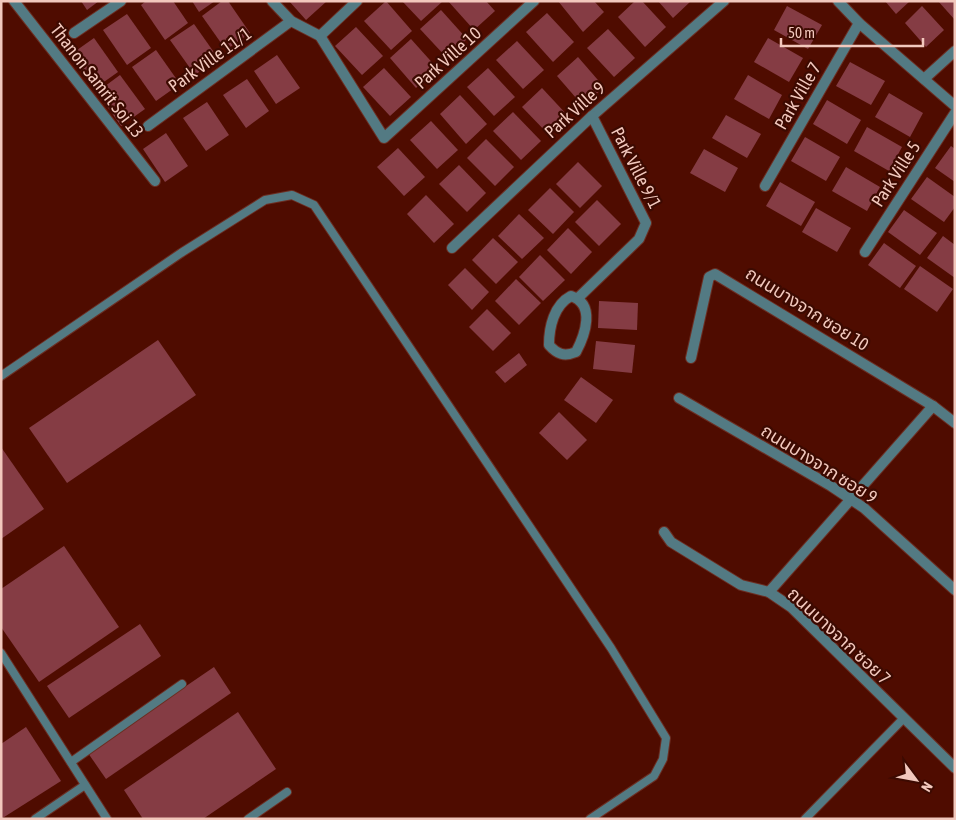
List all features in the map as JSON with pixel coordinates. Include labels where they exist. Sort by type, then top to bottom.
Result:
[{"type":"street","name":"Thanon Samrit Soi 13","points":[[14,1],[155,181]]},
{"type":"street","points":[[74,33],[121,1]]},
{"type":"street","points":[[272,1],[291,21],[320,36],[357,1]]},
{"type":"street","name":"Park Ville 10","points":[[320,36],[384,138],[534,1]]},
{"type":"street","name":"Park Ville 9","points":[[452,248],[592,116],[724,1]]},
{"type":"street","points":[[839,2],[859,23],[955,106]]},
{"type":"street","name":"Park Ville 11/1","points":[[148,126],[291,21]]},
{"type":"street","name":"Park Ville 7","points":[[765,186],[859,23]]},
{"type":"street","points":[[924,79],[955,51]]},
{"type":"street","name":"Park Ville 5","points":[[865,252],[955,113]]},
{"type":"street","name":"Park Ville 9/1","points":[[578,298],[640,239],[646,223],[592,116]]},
{"type":"street","name":"ถนนบางจาก ซอย 10","points":[[691,358],[709,277],[715,274],[933,406],[955,424]]},
{"type":"street","name":"Park Ville 9/1","points":[[571,296],[578,298],[584,304],[586,314],[581,343],[576,352],[569,355],[560,355],[549,345],[552,319],[566,298],[571,296]]},
{"type":"street","name":"ถนนบางจาก ซอย 9","points":[[679,398],[864,508],[955,590]]},
{"type":"street","points":[[769,592],[933,406]]},
{"type":"street","name":"ถนนบางจาก ซอย 7","points":[[664,532],[671,542],[741,585],[769,592],[791,607],[955,768]]},
{"type":"lane","points":[[1,376],[181,253],[265,200],[292,195],[314,205],[612,648],[666,738],[663,759],[654,776],[590,819]]},
{"type":"lane","points":[[2,655],[108,819]]},
{"type":"lane","points":[[71,762],[182,684]]},
{"type":"lane","points":[[805,819],[903,719]]},
{"type":"lane","points":[[35,819],[85,785]]},
{"type":"lane","points":[[248,819],[288,792]]},
{"type":"building","points":[[81,1],[99,1],[87,10]]},
{"type":"building","points":[[146,1],[173,1],[188,23],[165,40],[141,5]]},
{"type":"building","points":[[192,1],[215,1],[199,12]]},
{"type":"building","points":[[222,1],[228,1],[250,33],[226,50],[202,16]]},
{"type":"building","points":[[289,1],[327,1],[306,20]]},
{"type":"building","points":[[386,1],[412,31],[391,50],[364,21]]},
{"type":"building","points":[[402,1],[443,1],[421,21]]},
{"type":"building","points":[[448,1],[486,1],[495,11],[474,30]]},
{"type":"building","points":[[558,1],[594,1],[604,12],[583,32]]},
{"type":"building","points":[[635,1],[642,1],[666,27],[645,47],[618,17]]},
{"type":"building","points":[[658,1],[691,1],[673,18]]},
{"type":"building","points":[[885,1],[910,1],[896,14]]},
{"type":"building","points":[[938,1],[955,1],[955,20]]},
{"type":"building","points":[[787,6],[822,25],[808,49],[774,30]]},
{"type":"building","points":[[922,6],[944,30],[926,47],[905,23]]},
{"type":"building","points":[[441,10],[467,39],[447,58],[420,29]]},
{"type":"building","points":[[547,13],[574,42],[553,62],[526,32]]},
{"type":"building","points":[[127,14],[151,48],[127,65],[103,30]]},
{"type":"building","points":[[194,24],[218,58],[195,75],[170,40]]},
{"type":"building","points":[[356,27],[383,56],[362,75],[335,46]]},
{"type":"building","points":[[608,29],[635,58],[614,77],[587,48]]},
{"type":"building","points":[[94,38],[118,72],[94,89],[70,55]]},
{"type":"building","points":[[768,38],[803,58],[789,82],[754,62]]},
{"type":"building","points":[[411,39],[437,68],[416,88],[390,58]]},
{"type":"building","points":[[517,41],[544,70],[523,89],[496,60]]},
{"type":"building","points":[[156,50],[180,84],[156,101],[132,67]]},
{"type":"building","points":[[277,55],[300,88],[276,104],[254,71]]},
{"type":"building","points":[[578,57],[604,87],[583,106],[557,76]]},
{"type":"building","points":[[850,62],[885,81],[871,105],[836,86]]},
{"type":"building","points":[[384,68],[411,97],[390,116],[363,87]]},
{"type":"building","points":[[488,68],[515,97],[494,116],[467,87]]},
{"type":"building","points":[[120,75],[145,109],[121,126],[97,92]]},
{"type":"building","points":[[748,75],[782,95],[769,119],[734,99]]},
{"type":"building","points":[[247,79],[269,111],[246,128],[223,95]]},
{"type":"building","points":[[542,88],[569,117],[550,136],[522,107]]},
{"type":"building","points":[[889,93],[923,113],[910,137],[875,117]]},
{"type":"building","points":[[460,95],[487,124],[466,144],[440,114]]},
{"type":"building","points":[[827,100],[861,120],[847,144],[813,124]]},
{"type":"building","points":[[207,102],[229,135],[206,151],[183,118]]},
{"type":"building","points":[[513,112],[541,141],[521,160],[493,131]]},
{"type":"building","points":[[726,115],[761,134],[747,158],[712,138]]},
{"type":"building","points":[[431,121],[458,150],[437,169],[410,140]]},
{"type":"building","points":[[867,127],[902,147],[889,171],[854,151]]},
{"type":"building","points":[[166,133],[188,166],[165,182],[143,149]]},
{"type":"building","points":[[805,137],[840,157],[826,181],[791,161]]},
{"type":"building","points":[[486,139],[514,167],[495,186],[467,158]]},
{"type":"building","points":[[951,146],[955,149],[955,182],[935,168]]},
{"type":"building","points":[[398,148],[425,177],[404,196],[377,167]]},
{"type":"building","points":[[704,149],[738,168],[725,192],[690,173]]},
{"type":"building","points":[[578,162],[602,186],[580,208],[556,184]]},
{"type":"building","points":[[459,165],[486,193],[467,212],[439,184]]},
{"type":"building","points":[[846,167],[880,187],[867,211],[832,191]]},
{"type":"building","points":[[927,177],[955,197],[955,207],[944,222],[911,199]]},
{"type":"building","points":[[780,182],[815,202],[801,226],[766,206]]},
{"type":"building","points":[[550,188],[574,212],[553,234],[528,210]]},
{"type":"building","points":[[426,195],[454,224],[434,243],[407,214]]},
{"type":"building","points":[[597,200],[621,224],[599,246],[575,222]]},
{"type":"building","points":[[816,208],[851,228],[837,252],[802,232]]},
{"type":"building","points":[[904,210],[937,233],[920,255],[888,232]]},
{"type":"building","points":[[519,214],[544,238],[522,259],[498,236]]},
{"type":"building","points":[[568,228],[592,252],[571,274],[547,250]]},
{"type":"building","points":[[943,236],[955,245],[955,278],[927,258]]},
{"type":"building","points":[[493,238],[518,262],[496,284],[472,260]]},
{"type":"building","points":[[884,243],[916,266],[900,288],[868,265]]},
{"type":"building","points":[[540,255],[565,280],[543,301],[519,277]]},
{"type":"building","points":[[920,266],[953,289],[937,312],[904,289]]},
{"type":"building","points":[[465,268],[489,292],[472,310],[448,285]]},
{"type":"building","points":[[516,279],[541,303],[519,325],[495,301]]},
{"type":"building","points":[[599,301],[638,303],[637,330],[598,328]]},
{"type":"building","points":[[487,309],[511,333],[493,351],[469,327]]},
{"type":"building","points":[[158,340],[196,395],[67,483],[29,428]]},
{"type":"building","points":[[596,341],[635,345],[632,373],[593,369]]},
{"type":"building","points":[[519,353],[527,365],[505,383],[495,372]]},
{"type":"building","points":[[581,377],[613,400],[596,423],[564,400]]},
{"type":"building","points":[[559,412],[587,440],[567,460],[539,433]]},
{"type":"building","points":[[1,447],[44,509],[1,539]]},
{"type":"building","points":[[64,546],[119,627],[39,682],[1,627],[1,589]]},
{"type":"building","points":[[140,624],[161,656],[69,718],[47,686]]},
{"type":"building","points":[[214,667],[231,693],[106,779],[88,753]]},
{"type":"building","points":[[238,712],[276,769],[203,819],[143,819],[124,790]]},
{"type":"building","points":[[26,727],[61,781],[1,819],[1,744]]}]
